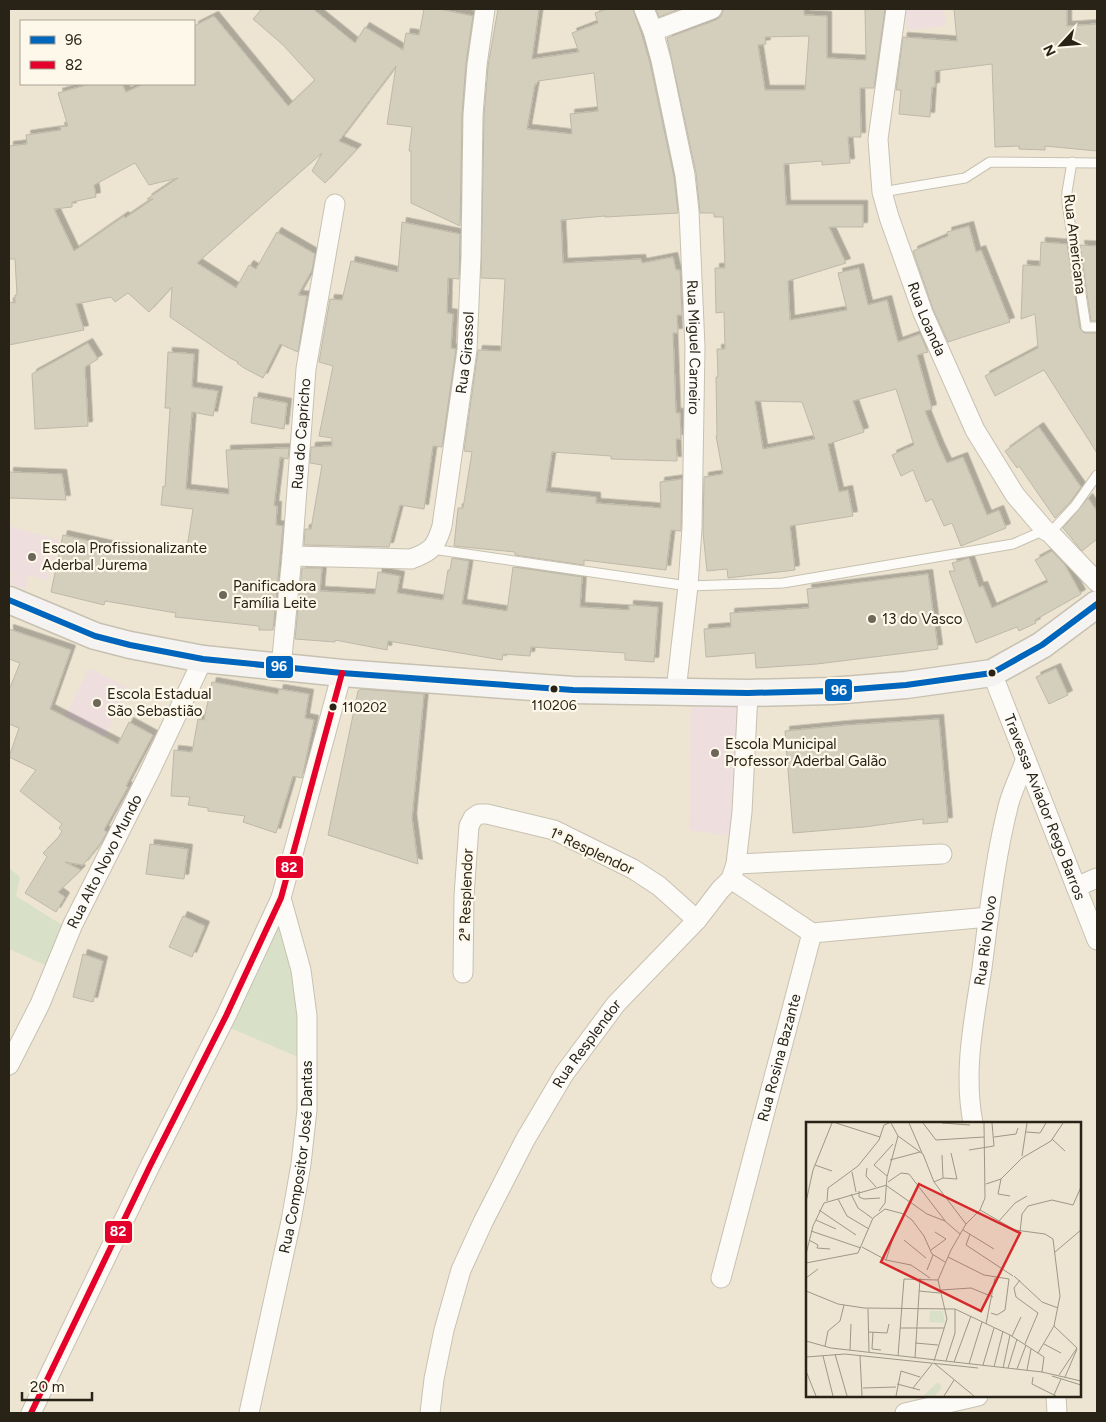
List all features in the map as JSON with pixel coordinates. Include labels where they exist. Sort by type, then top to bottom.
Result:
[{"type":"main road","points":[[9,600],[95,636],[130,646],[203,658],[342,673],[573,690],[748,693],[906,685],[992,673],[1042,645],[1097,604]]},
{"type":"street","name":"Rua Girassol","points":[[432,549],[438,540],[442,526],[467,350],[472,256],[472,116],[485,9]]},
{"type":"street","name":"Rua Miguel Carneiro","points":[[644,9],[653,31],[685,175],[695,356],[692,528],[688,586],[676,691]]},
{"type":"street","points":[[653,31],[712,9]]},
{"type":"street","name":"Rua Loanda","points":[[896,9],[878,139],[882,192],[898,246],[923,313],[975,430],[1016,495],[1047,532],[1097,582]]},
{"type":"street","name":"Rua do Capricho","points":[[281,667],[292,556],[306,369],[335,204]]},
{"type":"street","points":[[292,556],[411,559],[432,549]]},
{"type":"street","name":"Rua Alto Novo Mundo","points":[[9,1065],[40,1004],[63,945],[203,658]]},
{"type":"street","points":[[31,1413],[150,1166],[226,1016],[280,898],[342,673]]},
{"type":"street","name":"Travessa Aviador Rego Barros","points":[[992,673],[1097,940]]},
{"type":"street","points":[[734,871],[742,812],[748,693]]},
{"type":"street","name":"Rua Rio Novo","points":[[972,1122],[969,1106],[968,1065],[989,917],[1002,835],[1010,801],[1026,761]]},
{"type":"street","name":"1ª Resplendor","points":[[473,818],[479,814],[487,814],[554,830],[633,869],[659,886],[697,920]]},
{"type":"street","name":"2ª Resplendor","points":[[463,973],[464,896],[469,826],[473,818]]},
{"type":"street","points":[[734,871],[942,854]]},
{"type":"street","points":[[734,871],[812,933],[989,917]]},
{"type":"street","name":"Rua Resplendor","points":[[430,1413],[434,1379],[444,1330],[461,1270],[525,1140],[564,1074],[616,1004],[697,920],[734,871]]},
{"type":"street","points":[[1076,887],[1097,878]]},
{"type":"street","name":"Rua Compositor José Dantas","points":[[249,1413],[291,1221],[301,1164],[306,1110],[307,1016],[301,970],[280,898]]},
{"type":"street","name":"Rua Rosina Bazante","points":[[721,1278],[812,933]]},
{"type":"street","points":[[905,1413],[974,1397]]},
{"type":"street","points":[[1056,1397],[1057,1413]]},
{"type":"lane","points":[[882,192],[965,178],[990,162],[1097,163]]},
{"type":"lane","name":"Rua Americana","points":[[1072,162],[1067,203],[1086,327],[1097,327]]},
{"type":"lane","points":[[432,549],[688,586],[783,583],[1013,544],[1047,532],[1074,506],[1097,475]]},
{"type":"shaded area","points":[[905,9],[944,9],[946,26],[907,30]]},
{"type":"shaded area","name":"Escola Profissionalizante Aderbal Jurema","points":[[9,526],[59,540],[48,581],[29,575],[25,589],[10,584],[13,574],[9,573]]},
{"type":"shaded area","name":"Escola Estadual São Sebastião","points":[[89,668],[129,688],[105,737],[65,717]]},
{"type":"shaded area","name":"Escola Municipal Professor Aderbal Galão","points":[[691,695],[742,698],[737,808],[730,836],[689,830]]},
{"type":"green space","points":[[9,868],[20,877],[16,896],[70,930],[45,965],[9,949]]},
{"type":"green space","points":[[276,907],[301,970],[298,1057],[221,1024]]},
{"type":"building","points":[[262,9],[313,9],[355,43],[365,27],[403,50],[406,33],[419,35],[424,9],[439,9],[473,16],[466,63],[462,114],[460,226],[411,203],[411,151],[409,151],[412,127],[387,124],[396,66],[339,141],[357,149],[325,183],[312,171],[322,153],[197,263],[236,288],[249,265],[256,269],[277,232],[315,254],[312,270],[298,295],[307,296],[298,352],[280,344],[263,378],[244,368],[238,362],[170,317],[172,287],[149,312],[128,293],[115,302],[111,297],[76,304],[84,330],[9,345],[9,302],[15,303],[15,295],[17,295],[15,259],[9,259],[9,146],[27,144],[26,135],[61,130],[60,127],[68,126],[58,93],[86,85],[122,85],[126,92],[142,85],[195,85],[195,26],[214,16],[288,106],[315,80],[283,45],[253,19]],"holes":[[[135,163],[149,185],[178,178],[147,199],[153,199],[125,218],[124,216],[74,251],[54,209],[72,207],[72,202],[96,197],[94,185]]]},
{"type":"building","points":[[498,9],[539,9],[532,59],[579,52],[572,33],[598,23],[595,13],[607,9],[633,9],[650,63],[674,177],[678,213],[561,220],[563,263],[641,259],[642,263],[673,257],[676,270],[680,270],[682,315],[677,315],[678,333],[673,333],[676,413],[680,413],[681,439],[676,439],[677,461],[611,459],[611,456],[552,452],[546,492],[596,497],[596,503],[661,508],[660,482],[682,479],[681,531],[671,530],[666,570],[584,560],[584,565],[515,555],[515,552],[454,546],[458,508],[463,508],[472,452],[464,451],[478,350],[501,351],[505,279],[481,278],[484,116],[488,66]],"holes":[[[594,73],[598,111],[570,114],[572,134],[527,129],[535,84],[538,81]]]},
{"type":"building","points":[[656,9],[680,9],[659,17]]},
{"type":"building","points":[[804,9],[804,15],[827,16],[827,58],[866,60],[865,9],[885,9],[874,88],[860,88],[861,137],[848,137],[850,163],[822,165],[822,161],[784,164],[786,205],[863,205],[863,227],[829,227],[846,263],[788,281],[790,320],[847,310],[838,273],[859,268],[868,305],[887,300],[898,342],[920,334],[928,352],[917,355],[932,409],[925,411],[939,446],[947,463],[963,457],[987,515],[999,510],[1006,528],[961,546],[952,523],[944,526],[932,499],[926,502],[913,470],[901,476],[892,455],[914,445],[896,389],[853,401],[864,432],[828,444],[839,492],[848,490],[853,516],[790,526],[795,570],[728,578],[727,569],[707,571],[703,533],[704,477],[723,474],[716,436],[716,377],[718,377],[717,349],[725,349],[724,312],[716,313],[715,268],[725,268],[723,217],[714,217],[714,213],[700,213],[696,173],[667,38],[716,20],[721,16],[723,10]],"holes":[[[809,36],[805,90],[765,90],[758,45],[766,44],[765,37]],[[755,401],[802,402],[815,439],[763,449]]]},
{"type":"building","points":[[954,9],[1067,9],[1067,26],[1097,24],[1097,151],[1045,146],[1045,150],[1019,149],[1019,146],[995,147],[992,64],[935,71],[935,87],[932,87],[930,117],[899,114],[901,90],[896,90],[903,37],[957,41]]},
{"type":"building","points":[[402,222],[460,234],[459,279],[448,278],[447,313],[453,314],[451,348],[456,349],[442,447],[433,446],[424,509],[400,505],[389,547],[304,545],[305,529],[311,529],[322,465],[310,463],[311,447],[332,446],[332,438],[319,436],[333,366],[319,362],[330,299],[342,300],[351,261],[398,272]]},
{"type":"building","points":[[969,226],[976,252],[981,250],[1010,322],[948,342],[933,309],[913,251],[948,236],[947,232]]},
{"type":"building","points":[[1041,242],[1067,244],[1080,328],[1084,333],[1097,333],[1097,453],[1044,370],[995,396],[985,376],[1038,348],[1035,314],[1021,319],[1023,265],[1040,266]]},
{"type":"building","points":[[1080,245],[1097,246],[1097,321],[1091,321]]},
{"type":"building","points":[[88,343],[98,359],[85,367],[88,426],[35,429],[32,374]]},
{"type":"building","points":[[168,352],[194,354],[192,387],[218,391],[213,416],[192,412],[186,489],[229,494],[226,450],[289,448],[288,459],[280,457],[274,506],[277,506],[276,525],[283,526],[273,630],[259,630],[259,626],[175,617],[176,613],[105,601],[104,605],[51,592],[63,535],[158,554],[158,550],[186,554],[193,509],[161,505],[163,486],[165,487],[170,408],[165,408]]},
{"type":"building","points":[[254,397],[287,403],[284,429],[251,423]]},
{"type":"building","points":[[1039,427],[1081,487],[1055,518],[1019,466],[1017,468],[1005,451]]},
{"type":"building","points":[[9,472],[62,474],[66,500],[9,498]]},
{"type":"building","points":[[1088,498],[1097,511],[1097,539],[1082,551],[1063,528]]},
{"type":"building","points":[[1052,551],[1065,565],[1081,594],[1035,620],[1036,623],[1019,631],[1017,627],[976,643],[949,571],[955,571],[952,563],[969,558],[979,587],[983,586],[992,608],[1048,582],[1035,560]]},
{"type":"building","points":[[452,558],[469,561],[462,604],[507,611],[513,567],[582,577],[580,607],[629,610],[629,605],[658,607],[654,662],[625,660],[625,653],[531,647],[530,656],[503,654],[502,660],[388,641],[387,650],[335,640],[335,642],[295,639],[302,568],[322,568],[320,591],[375,594],[378,572],[400,576],[397,593],[443,600]]},
{"type":"building","name":"13 do Vasco","points":[[928,574],[938,649],[817,664],[756,668],[755,653],[706,657],[704,629],[731,627],[730,613],[809,608],[807,589]]},
{"type":"building","points":[[9,629],[71,650],[50,709],[118,744],[129,722],[153,735],[126,786],[128,787],[104,830],[107,832],[101,843],[83,865],[65,862],[81,870],[58,892],[65,897],[56,912],[25,893],[47,857],[43,853],[58,838],[62,831],[59,828],[62,824],[20,791],[36,770],[9,757],[19,728],[9,724],[9,690],[20,663],[9,659]]},
{"type":"building","points":[[1056,668],[1068,695],[1049,704],[1036,677]]},
{"type":"building","points":[[212,682],[278,694],[279,689],[309,694],[305,718],[314,720],[302,778],[293,776],[276,833],[243,822],[245,816],[208,811],[208,808],[188,805],[190,797],[171,796],[174,750],[192,752],[198,719],[204,720]]},
{"type":"building","points":[[361,689],[424,694],[412,818],[418,864],[328,835],[358,691]]},
{"type":"building","points":[[939,719],[948,822],[923,824],[923,819],[864,827],[793,833],[785,731]]},
{"type":"building","points":[[150,844],[188,849],[184,879],[146,874]]},
{"type":"building","points":[[183,916],[205,926],[192,957],[169,947]]},
{"type":"building","points":[[83,954],[103,961],[93,1002],[73,997]]},
{"type":"transit line","name":"96","points":[[9,600],[95,636],[130,645],[203,659],[342,673],[573,690],[748,693],[831,691],[906,685],[992,673],[1042,645],[1097,604]]},
{"type":"transit line","name":"82","points":[[31,1413],[150,1166],[226,1016],[281,898],[342,673]]},
{"type":"place","name":"Escola Profissionalizante Aderbal Jurema","points":[[32,557]]},
{"type":"place","name":"Panificadora Família Leite","points":[[223,595]]},
{"type":"place","name":"13 do Vasco","points":[[872,619]]},
{"type":"place","name":"110206","points":[[554,689]]},
{"type":"place","name":"Escola Estadual São Sebastião","points":[[97,703]]},
{"type":"place","name":"110202","points":[[333,707]]},
{"type":"place","name":"Escola Municipal Professor Aderbal Galão","points":[[715,753]]}]
